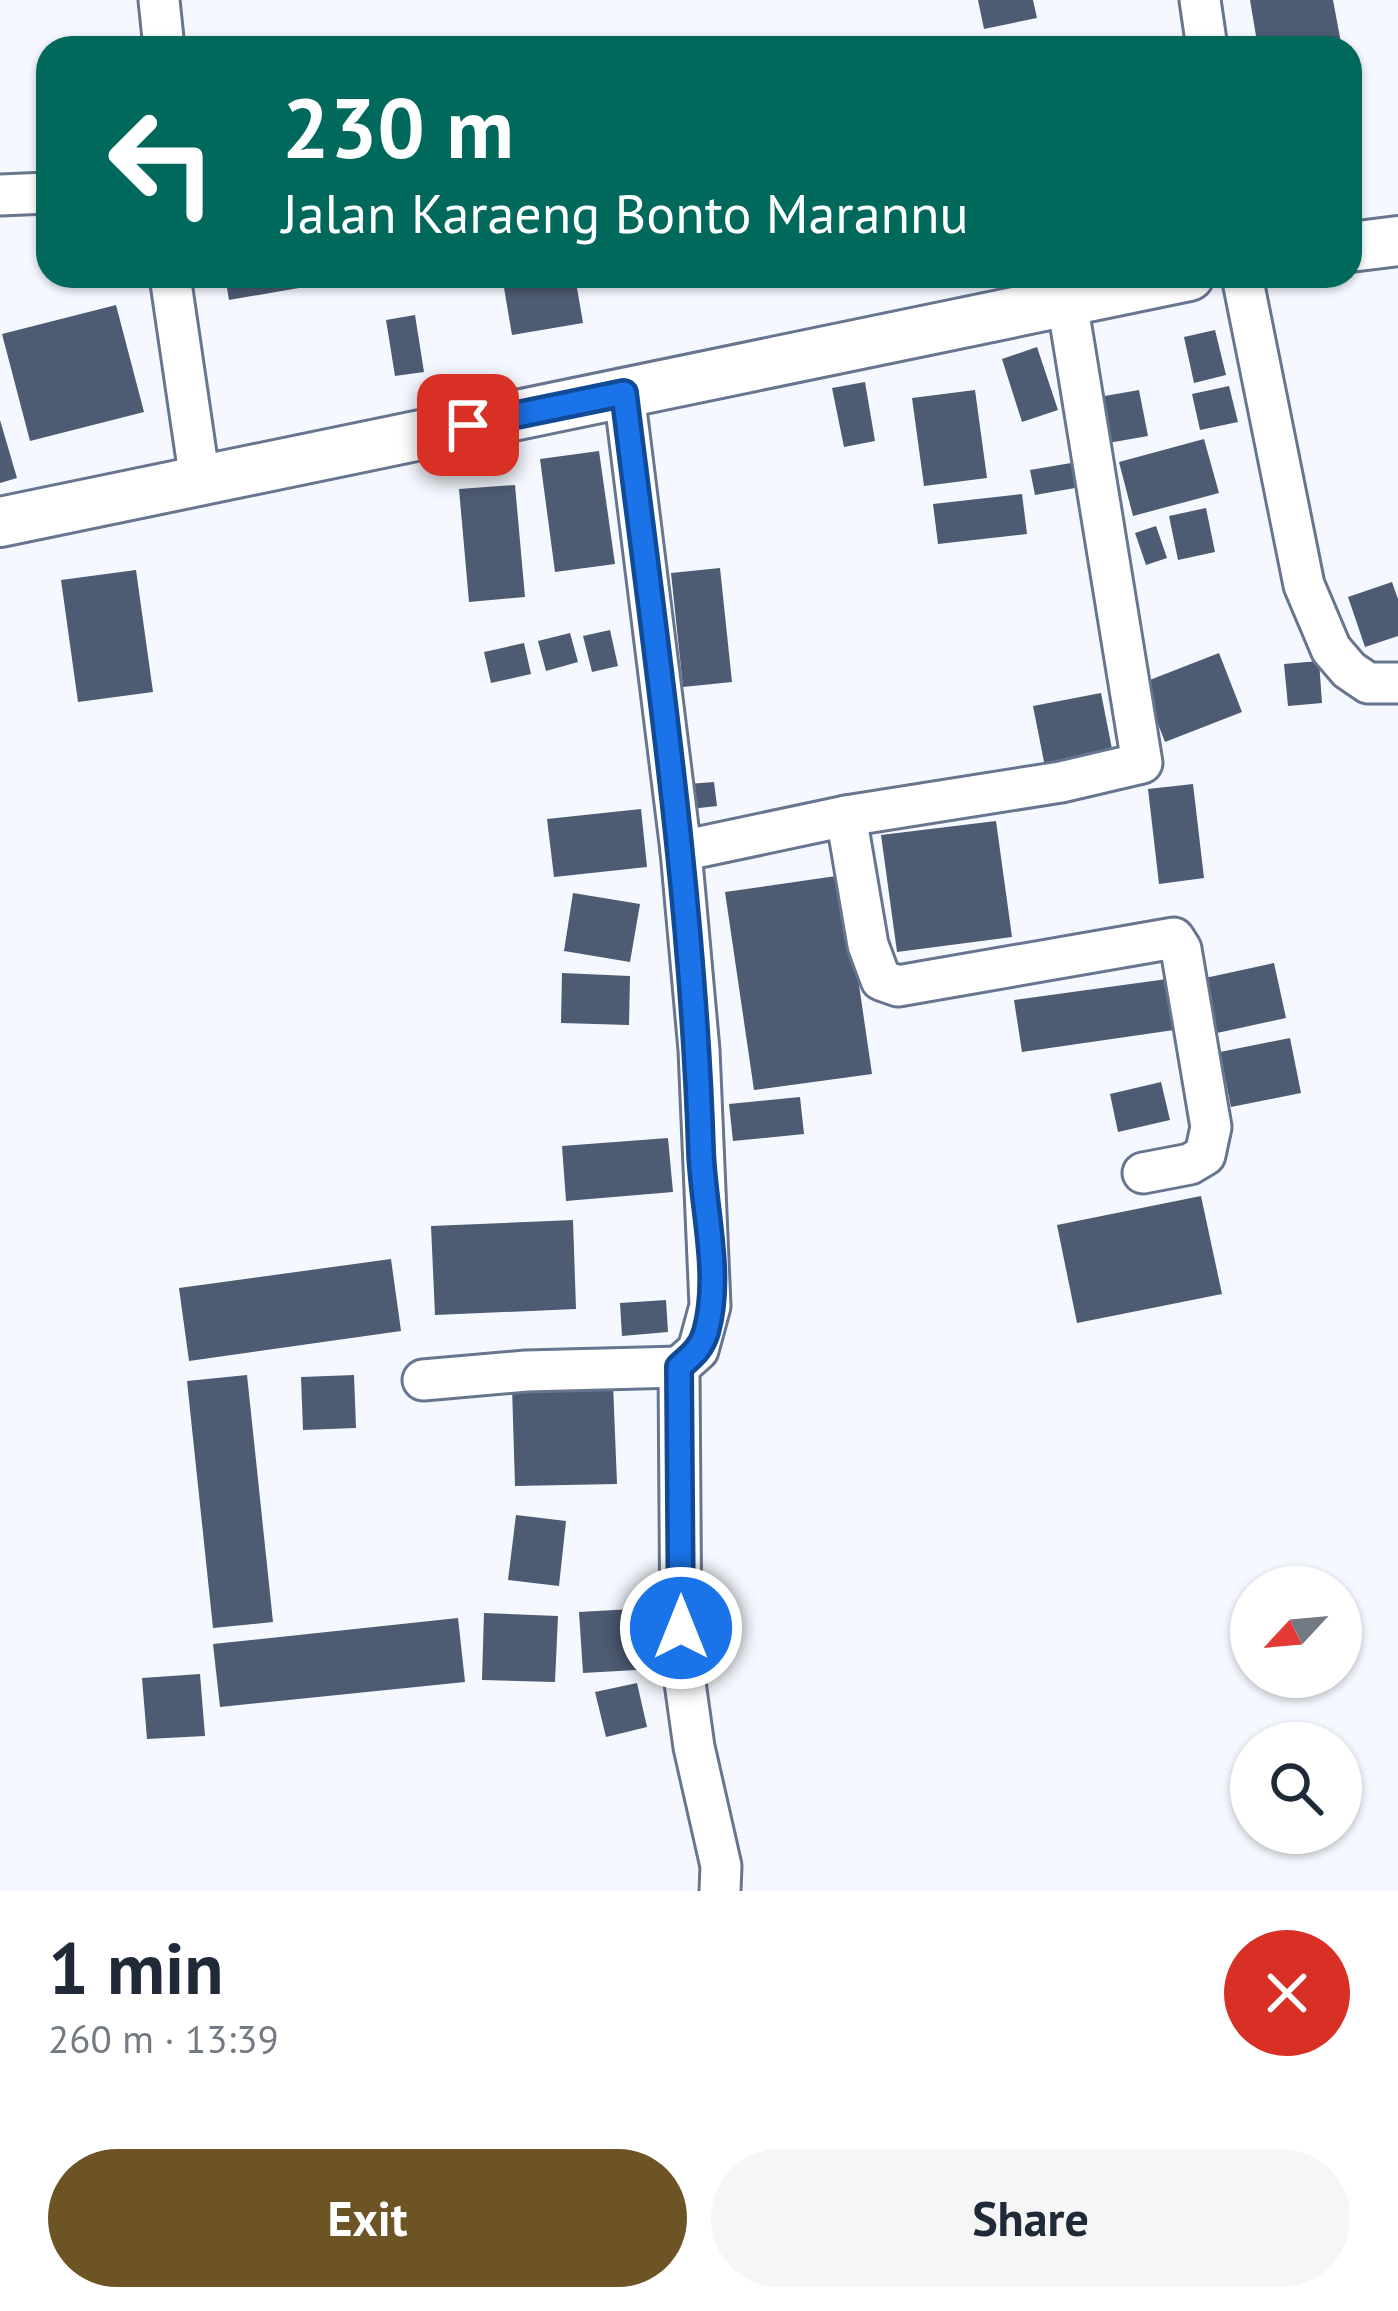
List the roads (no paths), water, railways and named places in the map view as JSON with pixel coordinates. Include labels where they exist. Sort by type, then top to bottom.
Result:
[{"type":"main road","points":[[1362,246],[1398,241]]},
{"type":"main road","points":[[0,522],[1133,288]]},
{"type":"street","points":[[159,0],[163,36]]},
{"type":"street","points":[[1200,0],[1205,36]]},
{"type":"street","points":[[0,195],[36,194]]},
{"type":"street","points":[[172,288],[200,481]]},
{"type":"street","points":[[1244,288],[1304,585],[1331,649],[1349,670],[1368,683],[1398,683]]},
{"type":"street","points":[[681,851],[846,815],[1061,782],[1142,763],[1067,302]]},
{"type":"street","points":[[423,1380],[526,1371],[679,1367],[698,1350],[710,1306],[699,1050],[681,851],[624,393]]},
{"type":"street","points":[[846,815],[868,945],[877,972],[890,985],[1174,938],[1180,949],[1211,1127],[1205,1155],[1190,1164],[1143,1173]]},
{"type":"street","points":[[679,1367],[682,1670],[694,1747],[722,1866],[720,1891]]}]
